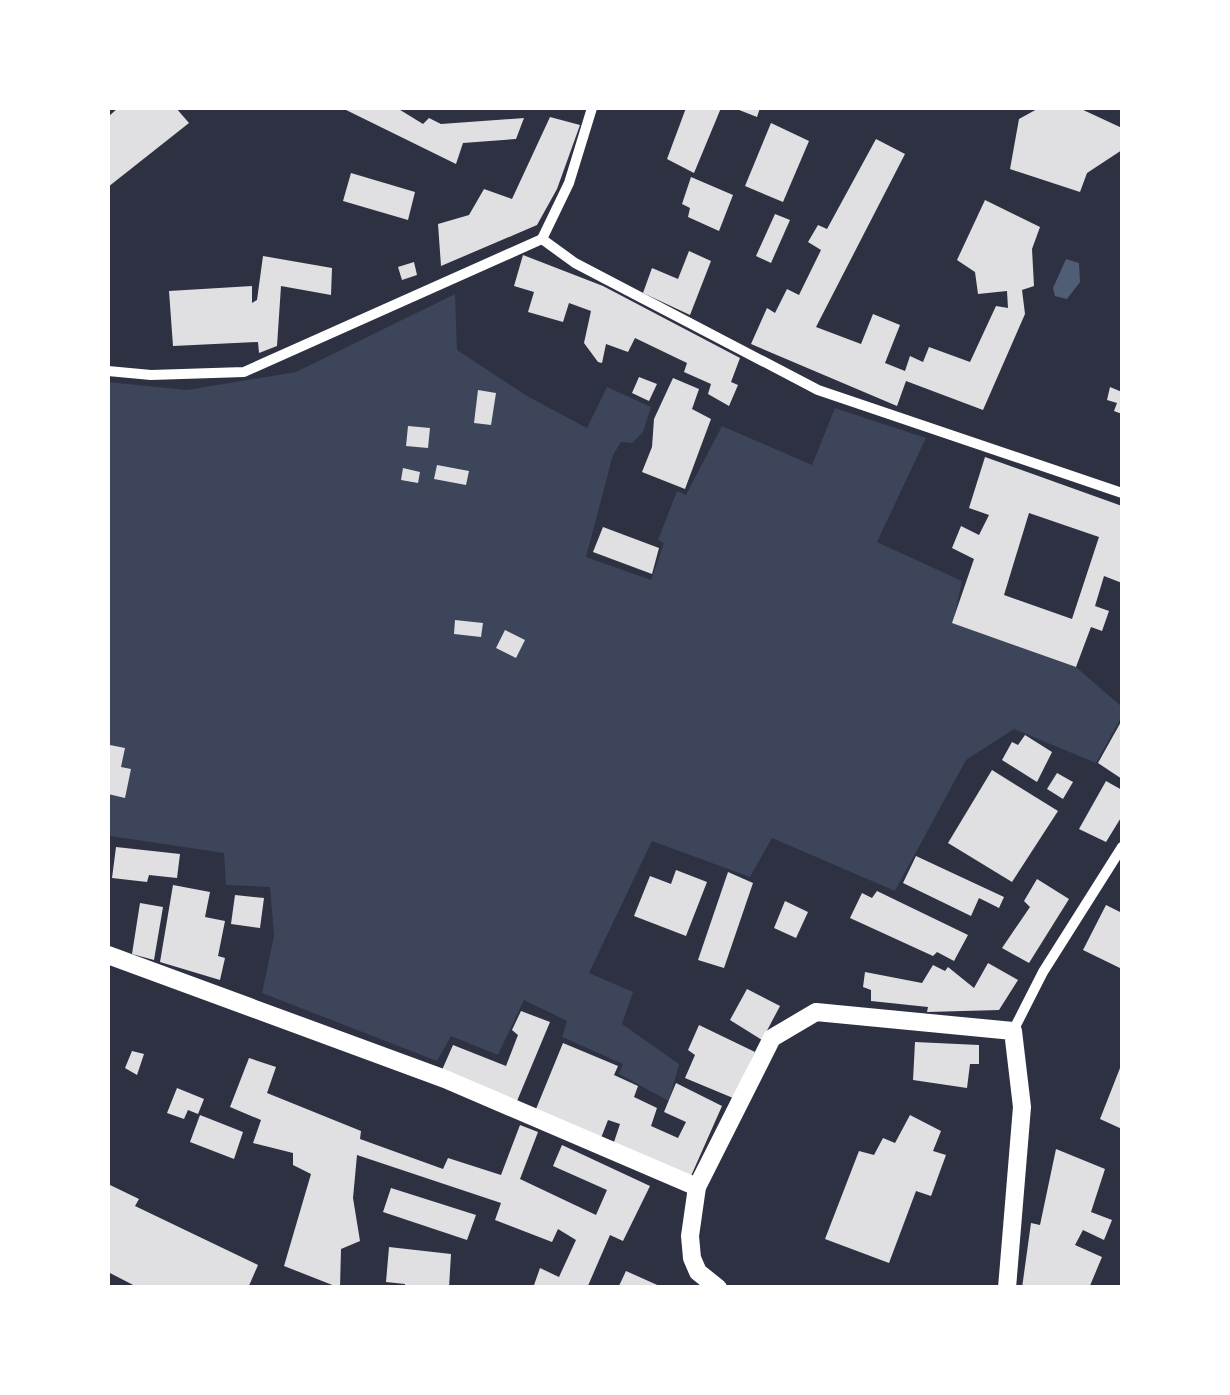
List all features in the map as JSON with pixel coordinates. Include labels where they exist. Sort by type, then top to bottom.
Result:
[{"type":"street","points":[[108,371],[151,375],[244,372],[542,239],[569,182],[592,108]]},
{"type":"street","points":[[542,239],[575,263],[818,390],[1122,492]]},
{"type":"street","points":[[1008,1288],[1022,1107],[1014,1030],[1042,972],[1122,846]]},
{"type":"street","points":[[108,955],[445,1079],[697,1187]]},
{"type":"street","points":[[718,1288],[698,1272],[692,1258],[690,1236],[697,1187],[772,1038],[816,1012],[1014,1030]]},
{"type":"shaded area","points":[[1066,259],[1079,263],[1080,282],[1067,299],[1055,296],[1053,288]]},
{"type":"shaded area","points":[[455,294],[457,350],[527,396],[587,428],[607,387],[651,407],[643,432],[632,443],[621,442],[613,455],[586,557],[651,580],[664,543],[658,540],[677,491],[686,495],[722,426],[812,465],[835,408],[926,438],[877,542],[962,581],[953,623],[1076,667],[1122,707],[1122,716],[1096,763],[1014,729],[966,760],[895,891],[772,838],[750,877],[652,841],[589,973],[633,992],[622,1024],[679,1064],[669,1101],[619,1074],[623,1064],[562,1037],[567,1021],[524,1000],[498,1055],[451,1036],[437,1061],[262,993],[274,936],[270,887],[226,885],[224,853],[110,836],[108,831],[108,382],[187,390],[296,372]]},
{"type":"building","points":[[118,108],[176,108],[189,123],[108,187],[108,117]]},
{"type":"building","points":[[342,108],[397,108],[423,124],[429,118],[441,124],[524,118],[516,139],[463,143],[456,164]]},
{"type":"building","points":[[686,108],[721,108],[694,173],[667,159]]},
{"type":"building","points":[[734,108],[760,108],[757,117]]},
{"type":"building","points":[[1039,108],[1079,108],[1122,128],[1122,150],[1087,173],[1080,192],[1010,169],[1019,119]]},
{"type":"building","points":[[550,117],[580,125],[557,189],[537,225],[441,266],[438,224],[469,215],[484,189],[512,199]]},
{"type":"building","points":[[771,123],[809,141],[783,202],[745,186]]},
{"type":"building","points":[[876,139],[905,154],[816,327],[861,344],[873,314],[900,325],[885,363],[905,371],[910,356],[923,362],[929,347],[970,362],[996,306],[1008,308],[1007,291],[978,294],[975,272],[957,260],[985,200],[1040,227],[1032,249],[1034,286],[1022,290],[1025,314],[983,410],[906,381],[897,406],[751,344],[767,308],[775,313],[787,289],[799,295],[821,250],[808,242],[818,225],[827,229]]},
{"type":"building","points":[[351,173],[415,192],[408,220],[343,201]]},
{"type":"building","points":[[691,177],[733,195],[719,231],[688,217],[690,208],[682,204]]},
{"type":"building","points":[[775,214],[790,220],[771,263],[756,256]]},
{"type":"building","points":[[689,251],[711,261],[690,315],[643,293],[652,268],[678,279]]},
{"type":"building","points":[[523,255],[603,286],[740,358],[731,382],[738,385],[729,406],[708,394],[711,384],[684,372],[687,363],[635,338],[628,352],[606,344],[602,363],[598,362],[584,343],[591,311],[569,303],[563,322],[528,312],[534,292],[514,286]]},
{"type":"building","points":[[263,256],[332,268],[331,295],[281,286],[277,346],[259,353],[258,342],[173,346],[169,291],[252,286],[252,303],[257,300]]},
{"type":"building","points":[[414,262],[417,275],[402,280],[398,267]]},
{"type":"building","points":[[639,377],[657,384],[649,401],[632,393]]},
{"type":"building","points":[[673,378],[699,389],[692,409],[711,419],[685,489],[642,472],[652,447],[654,419]]},
{"type":"building","points":[[1110,387],[1122,392],[1122,414],[1114,411],[1117,403],[1107,400]]},
{"type":"building","points":[[478,390],[496,393],[491,425],[474,423]]},
{"type":"building","points":[[408,426],[430,428],[428,448],[406,446]]},
{"type":"building","points":[[985,457],[1122,506],[1122,583],[1104,576],[1095,606],[1109,611],[1102,631],[1091,627],[1076,667],[952,623],[974,559],[952,548],[961,526],[979,535],[989,515],[969,508]],"holes":[[[1029,513],[1099,537],[1072,619],[1004,595]]]},
{"type":"building","points":[[437,465],[469,471],[466,485],[434,479]]},
{"type":"building","points":[[403,468],[420,472],[418,483],[401,480]]},
{"type":"building","points":[[603,527],[659,548],[652,574],[593,552]]},
{"type":"building","points":[[455,620],[483,623],[481,637],[454,634]]},
{"type":"building","points":[[505,630],[525,640],[516,658],[496,648]]},
{"type":"building","points":[[1122,720],[1122,779],[1098,763]]},
{"type":"building","points":[[1025,735],[1052,752],[1037,782],[1002,760],[1012,742],[1018,745]]},
{"type":"building","points":[[110,745],[125,748],[121,767],[131,769],[125,798],[108,794]]},
{"type":"building","points":[[992,770],[1058,811],[1012,882],[948,843]]},
{"type":"building","points":[[1057,773],[1073,782],[1063,799],[1047,789]]},
{"type":"building","points":[[1106,781],[1122,790],[1122,816],[1106,842],[1079,829]]},
{"type":"building","points":[[116,847],[180,854],[177,878],[149,875],[147,882],[112,878]]},
{"type":"building","points":[[916,856],[1004,897],[999,908],[979,898],[971,916],[903,883]]},
{"type":"building","points":[[676,870],[707,882],[686,936],[634,916],[650,876],[671,884]]},
{"type":"building","points":[[728,872],[753,883],[724,968],[698,960]]},
{"type":"building","points":[[1037,879],[1069,899],[1029,963],[1002,948],[1030,907],[1024,901]]},
{"type":"building","points":[[173,885],[210,892],[205,917],[225,921],[218,956],[225,958],[220,980],[160,962]]},
{"type":"building","points":[[877,891],[968,935],[954,961],[937,952],[933,956],[850,918],[862,893],[872,898]]},
{"type":"building","points":[[235,895],[264,898],[260,928],[231,924]]},
{"type":"building","points":[[785,901],[808,912],[796,938],[774,928]]},
{"type":"building","points":[[140,903],[163,907],[154,960],[132,954]]},
{"type":"building","points":[[1106,905],[1122,913],[1122,969],[1083,950]]},
{"type":"building","points":[[988,963],[1018,980],[999,1010],[927,1012],[928,1007],[871,1001],[871,990],[863,987],[865,972],[922,983],[933,965],[945,971],[948,967],[974,988]]},
{"type":"building","points":[[747,989],[780,1006],[762,1040],[730,1020]]},
{"type":"building","points":[[521,1011],[550,1022],[517,1101],[442,1070],[453,1045],[506,1066],[518,1035],[512,1030]]},
{"type":"building","points":[[699,1025],[755,1052],[733,1098],[685,1078],[695,1055],[688,1050]]},
{"type":"building","points":[[915,1042],[979,1045],[979,1064],[970,1064],[967,1088],[913,1080]]},
{"type":"building","points":[[563,1043],[618,1066],[614,1075],[638,1086],[634,1097],[657,1108],[651,1126],[678,1138],[686,1122],[664,1112],[676,1083],[722,1106],[691,1176],[613,1145],[620,1124],[608,1120],[601,1138],[536,1109]]},
{"type":"building","points":[[132,1051],[144,1054],[137,1075],[125,1068]]},
{"type":"building","points":[[249,1058],[276,1067],[267,1093],[361,1131],[360,1139],[443,1169],[448,1158],[501,1175],[520,1125],[538,1132],[520,1179],[596,1215],[607,1190],[553,1166],[562,1145],[650,1186],[623,1241],[610,1235],[587,1288],[533,1288],[540,1268],[559,1277],[576,1240],[558,1229],[552,1242],[495,1220],[501,1203],[357,1155],[353,1198],[360,1241],[341,1249],[340,1288],[284,1266],[311,1174],[293,1165],[293,1153],[253,1143],[261,1120],[230,1107]]},
{"type":"building","points":[[1122,1063],[1122,1129],[1100,1119]]},
{"type":"building","points":[[177,1088],[204,1099],[198,1114],[188,1110],[184,1119],[167,1113]]},
{"type":"building","points":[[200,1115],[243,1132],[234,1159],[190,1142]]},
{"type":"building","points":[[910,1115],[941,1131],[933,1151],[946,1155],[931,1196],[916,1191],[889,1263],[825,1239],[859,1151],[874,1155],[883,1138],[895,1143]]},
{"type":"building","points":[[1056,1149],[1105,1169],[1091,1212],[1112,1220],[1104,1240],[1083,1230],[1075,1245],[1102,1257],[1089,1288],[1022,1288],[1031,1223],[1040,1225]]},
{"type":"building","points":[[108,1184],[139,1199],[135,1206],[258,1265],[248,1288],[139,1288],[108,1272]]},
{"type":"building","points":[[391,1188],[476,1215],[467,1240],[383,1212]]},
{"type":"building","points":[[389,1247],[451,1254],[449,1288],[405,1288],[405,1284],[386,1282]]},
{"type":"building","points":[[626,1271],[664,1288],[618,1288]]}]
